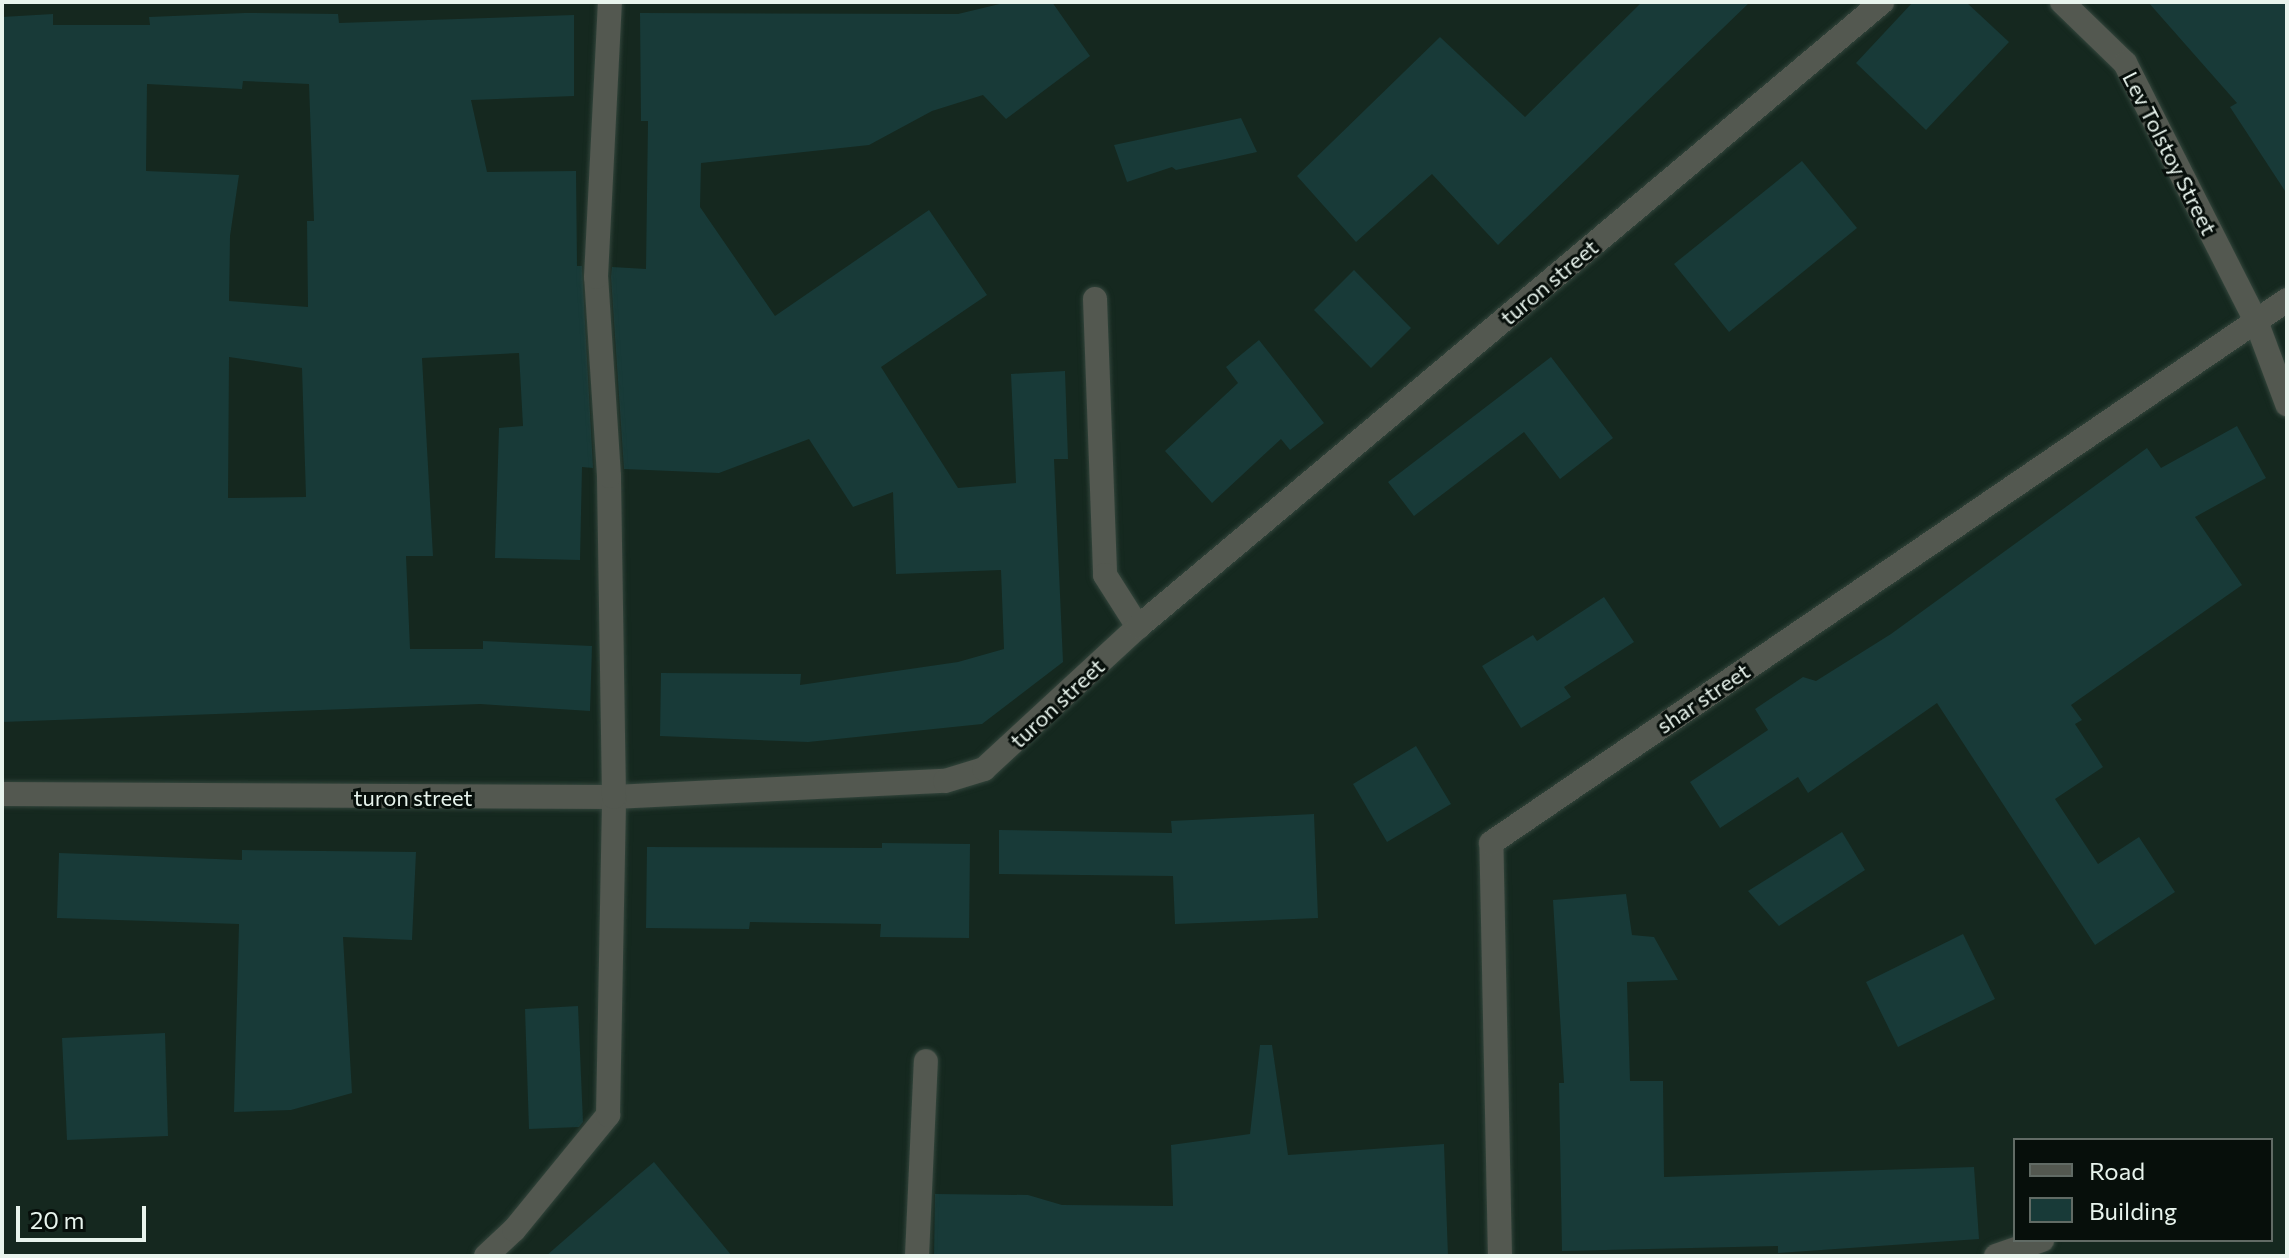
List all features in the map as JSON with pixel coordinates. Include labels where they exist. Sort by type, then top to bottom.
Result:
[{"type":"street","points":[[486,1256],[514,1230],[608,1115],[614,797],[609,476],[596,277],[610,2]]},
{"type":"street","name":"turon street","points":[[2,794],[614,797],[945,781],[984,769],[1138,627],[1882,2]]},
{"type":"street","name":"Lev Tolstoy Street","points":[[2062,2],[2125,63],[2256,321],[2287,404]]},
{"type":"street","points":[[1095,299],[1105,575],[1138,627]]},
{"type":"street","points":[[2256,321],[2287,300]]},
{"type":"street","name":"shar street","points":[[1500,1256],[1491,843],[2256,321]]},
{"type":"street","points":[[917,1256],[926,1061]]},
{"type":"street","points":[[1996,1256],[2036,1242]]},
{"type":"building","points":[[1008,2],[1052,2],[1090,56],[1006,119],[983,95],[932,111],[869,145],[701,163],[700,207],[775,316],[929,210],[987,295],[881,367],[958,488],[1016,483],[1011,374],[1065,371],[1068,459],[1054,459],[1063,662],[982,724],[808,742],[660,736],[661,673],[801,674],[800,685],[958,662],[1004,649],[1001,570],[896,574],[893,492],[853,507],[809,439],[719,473],[624,469],[611,277],[612,267],[646,269],[648,121],[641,121],[640,13],[958,14]]},
{"type":"building","points":[[1642,2],[1750,2],[1498,245],[1432,174],[1356,242],[1297,176],[1440,37],[1525,117]]},
{"type":"building","points":[[1913,2],[1966,2],[2009,42],[1926,130],[1856,63]]},
{"type":"building","points":[[2148,2],[2287,2],[2287,194],[2230,107],[2237,103]]},
{"type":"building","points":[[245,13],[338,14],[339,23],[574,15],[574,96],[471,100],[487,172],[576,171],[577,266],[582,266],[593,468],[582,467],[580,560],[495,558],[499,428],[523,426],[519,353],[422,358],[433,556],[406,556],[410,649],[483,649],[483,641],[592,646],[590,711],[480,704],[2,722],[2,17],[53,14],[53,25],[150,25],[149,17]],"holes":[[[243,81],[309,84],[314,221],[307,221],[308,307],[229,301],[230,236],[239,175],[146,171],[147,84],[242,89]],[[229,357],[302,368],[306,497],[228,498]]]},
{"type":"building","points":[[1241,118],[1257,152],[1176,170],[1172,167],[1127,182],[1114,145]]},
{"type":"building","points":[[1802,161],[1857,228],[1729,332],[1674,264]]},
{"type":"building","points":[[1354,270],[1411,328],[1371,368],[1314,310]]},
{"type":"building","points":[[1259,340],[1324,423],[1290,450],[1281,439],[1212,503],[1165,451],[1238,383],[1226,367]]},
{"type":"building","points":[[1551,357],[1613,438],[1560,479],[1524,432],[1414,516],[1388,482]]},
{"type":"building","points":[[2237,426],[2266,478],[2195,517],[2242,585],[2071,705],[2082,720],[2075,724],[2103,767],[2055,799],[2098,864],[2139,837],[2175,892],[2095,945],[1937,703],[1808,793],[1798,777],[1720,828],[1690,782],[1768,730],[1755,709],[1803,677],[1816,681],[1891,634],[2147,448],[2161,468]]},
{"type":"building","points":[[1604,597],[1634,642],[1564,687],[1571,697],[1521,728],[1482,666],[1533,635],[1537,641]]},
{"type":"building","points":[[1416,746],[1451,804],[1387,842],[1353,784]]},
{"type":"building","points":[[1314,814],[1318,918],[1175,924],[1173,876],[999,874],[999,830],[1172,833],[1171,821]]},
{"type":"building","points":[[1842,832],[1865,870],[1779,926],[1748,891]]},
{"type":"building","points":[[882,843],[970,844],[969,938],[880,937],[881,924],[750,922],[749,929],[646,928],[647,847],[882,848]]},
{"type":"building","points":[[242,850],[416,852],[412,940],[343,937],[352,1093],[291,1110],[234,1112],[239,924],[57,918],[59,853],[242,860]]},
{"type":"building","points":[[1626,894],[1632,935],[1654,937],[1678,980],[1627,982],[1630,1081],[1663,1081],[1664,1177],[1974,1167],[1979,1239],[1778,1253],[1778,1246],[1562,1251],[1559,1083],[1564,1083],[1553,900]]},
{"type":"building","points":[[1963,934],[1995,999],[1898,1047],[1866,982]]},
{"type":"building","points":[[578,1006],[583,1122],[579,1127],[529,1129],[525,1009]]},
{"type":"building","points":[[165,1033],[168,1136],[67,1140],[62,1038]]},
{"type":"building","points":[[1260,1045],[1272,1045],[1288,1155],[1444,1144],[1448,1256],[934,1256],[935,1194],[1028,1195],[1062,1205],[1173,1206],[1171,1145],[1250,1134]]},
{"type":"building","points":[[654,1162],[732,1256],[546,1256],[635,1178]]}]
